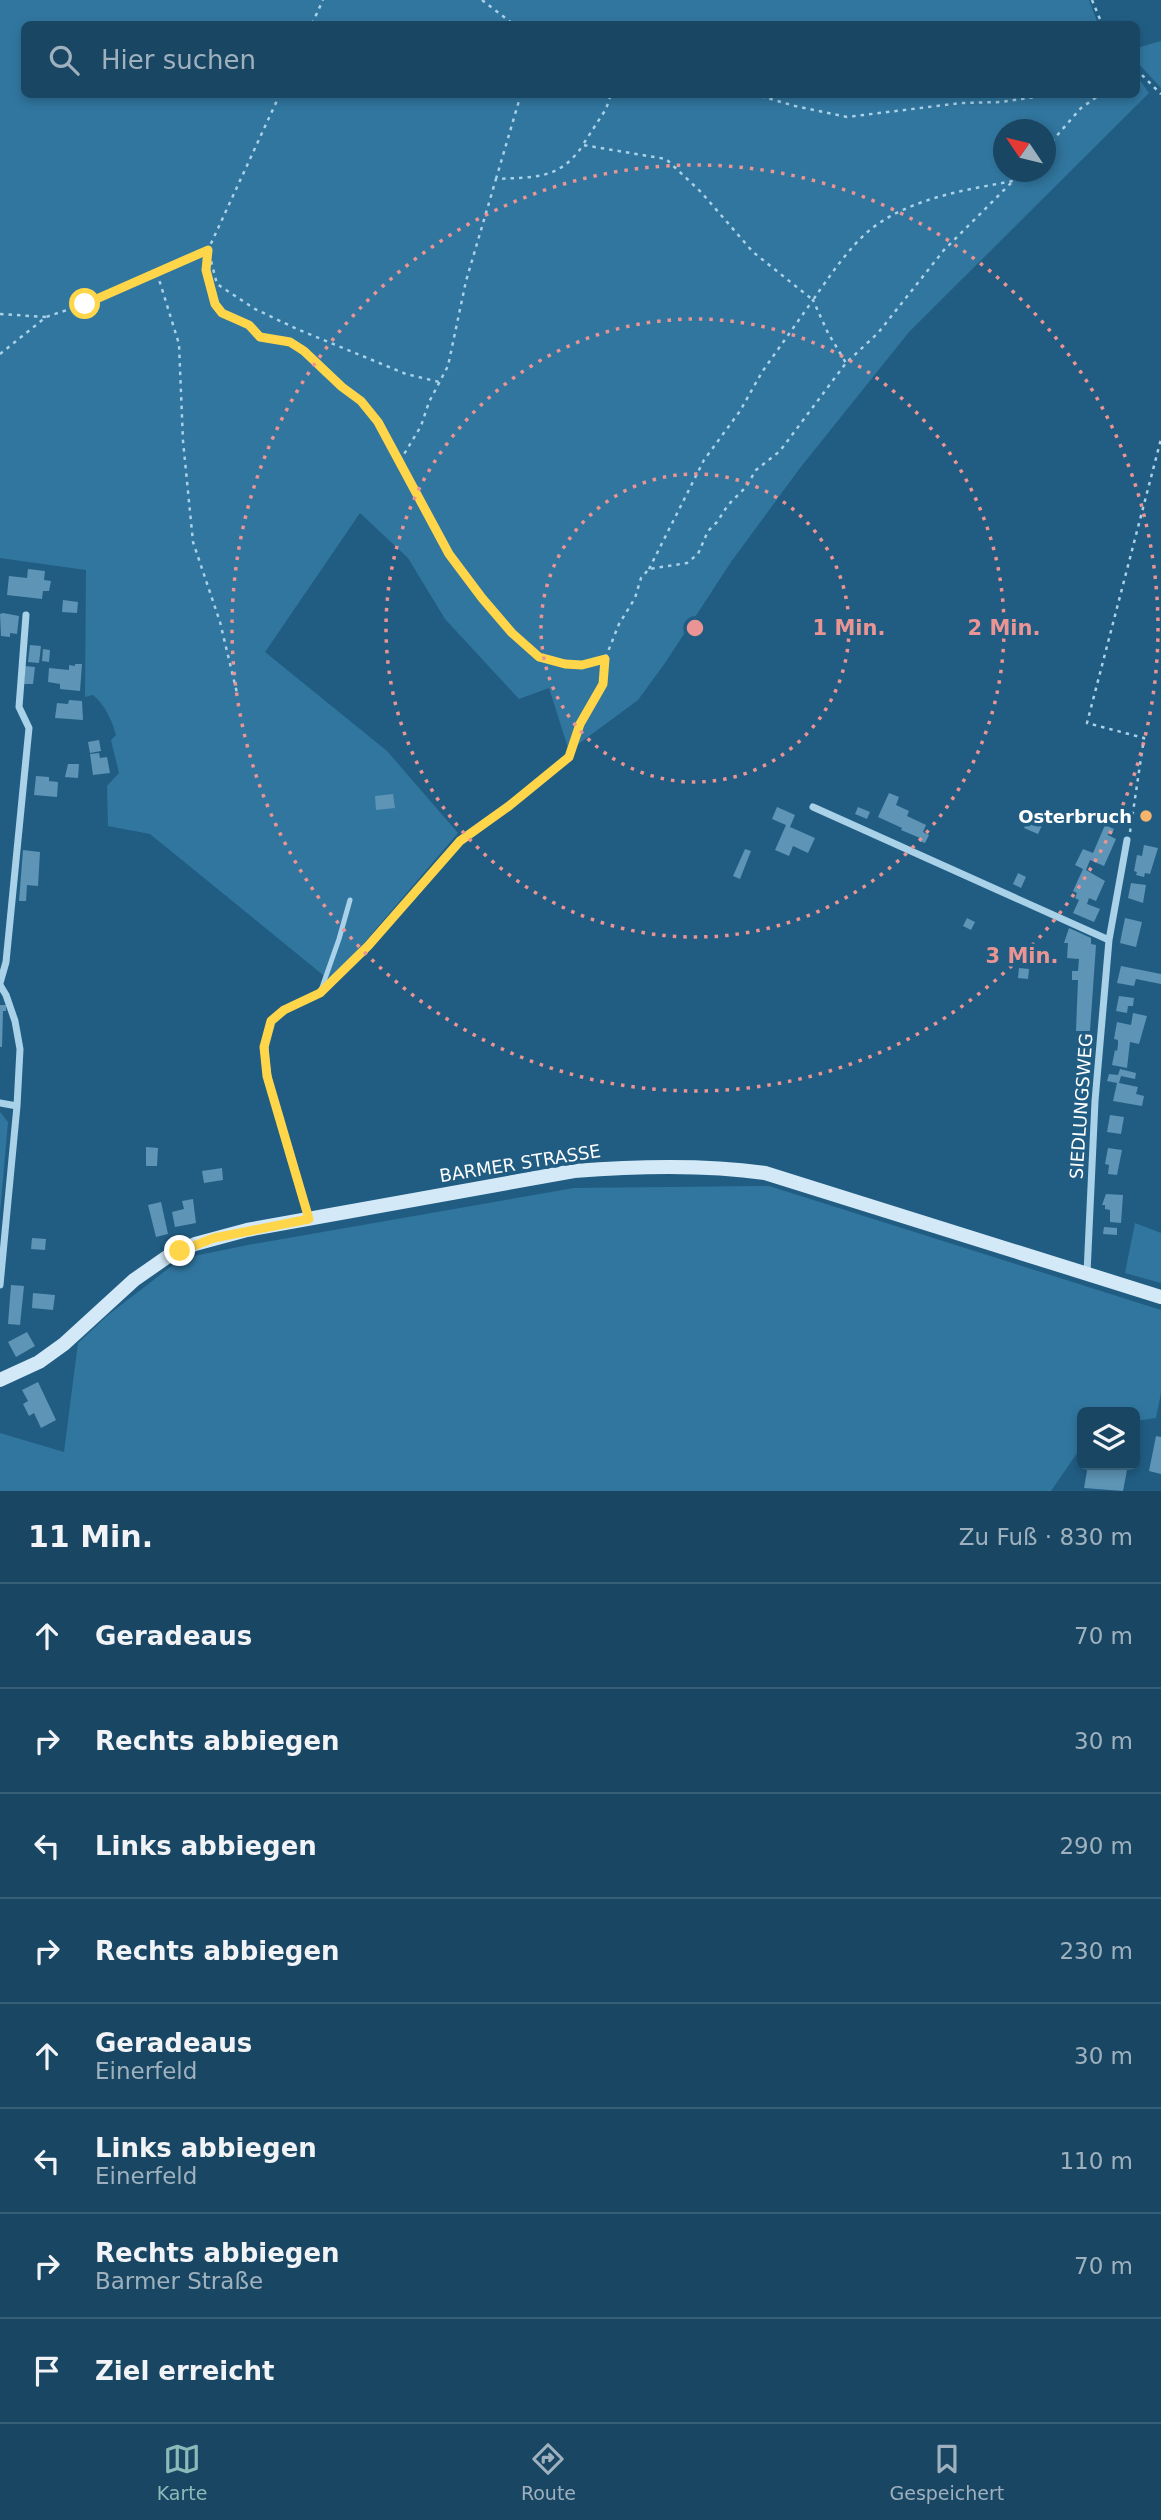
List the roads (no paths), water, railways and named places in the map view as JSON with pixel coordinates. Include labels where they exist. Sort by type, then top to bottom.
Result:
[{"type":"main road","name":"BARMER STRASSE","points":[[0,1380],[39,1362],[64,1344],[134,1280],[167,1257],[214,1238],[574,1171],[682,1168],[746,1170],[793,1180],[1161,1297]]},
{"type":"street","points":[[0,1285],[20,1049],[15,1021],[0,984],[6,962],[29,728],[19,707],[26,615]]},
{"type":"street","points":[[813,807],[1109,940]]},
{"type":"street","name":"SIEDLUNGSWEG","points":[[1087,1274],[1095,1101],[1109,940],[1127,840]]},
{"type":"street","points":[[0,1103],[17,1106]]},
{"type":"lane","points":[[309,1219],[267,1076],[264,1047],[271,1021],[284,1010],[320,993],[350,900]]},
{"type":"place","name":"Osterbruch","points":[[1146,816]]}]
